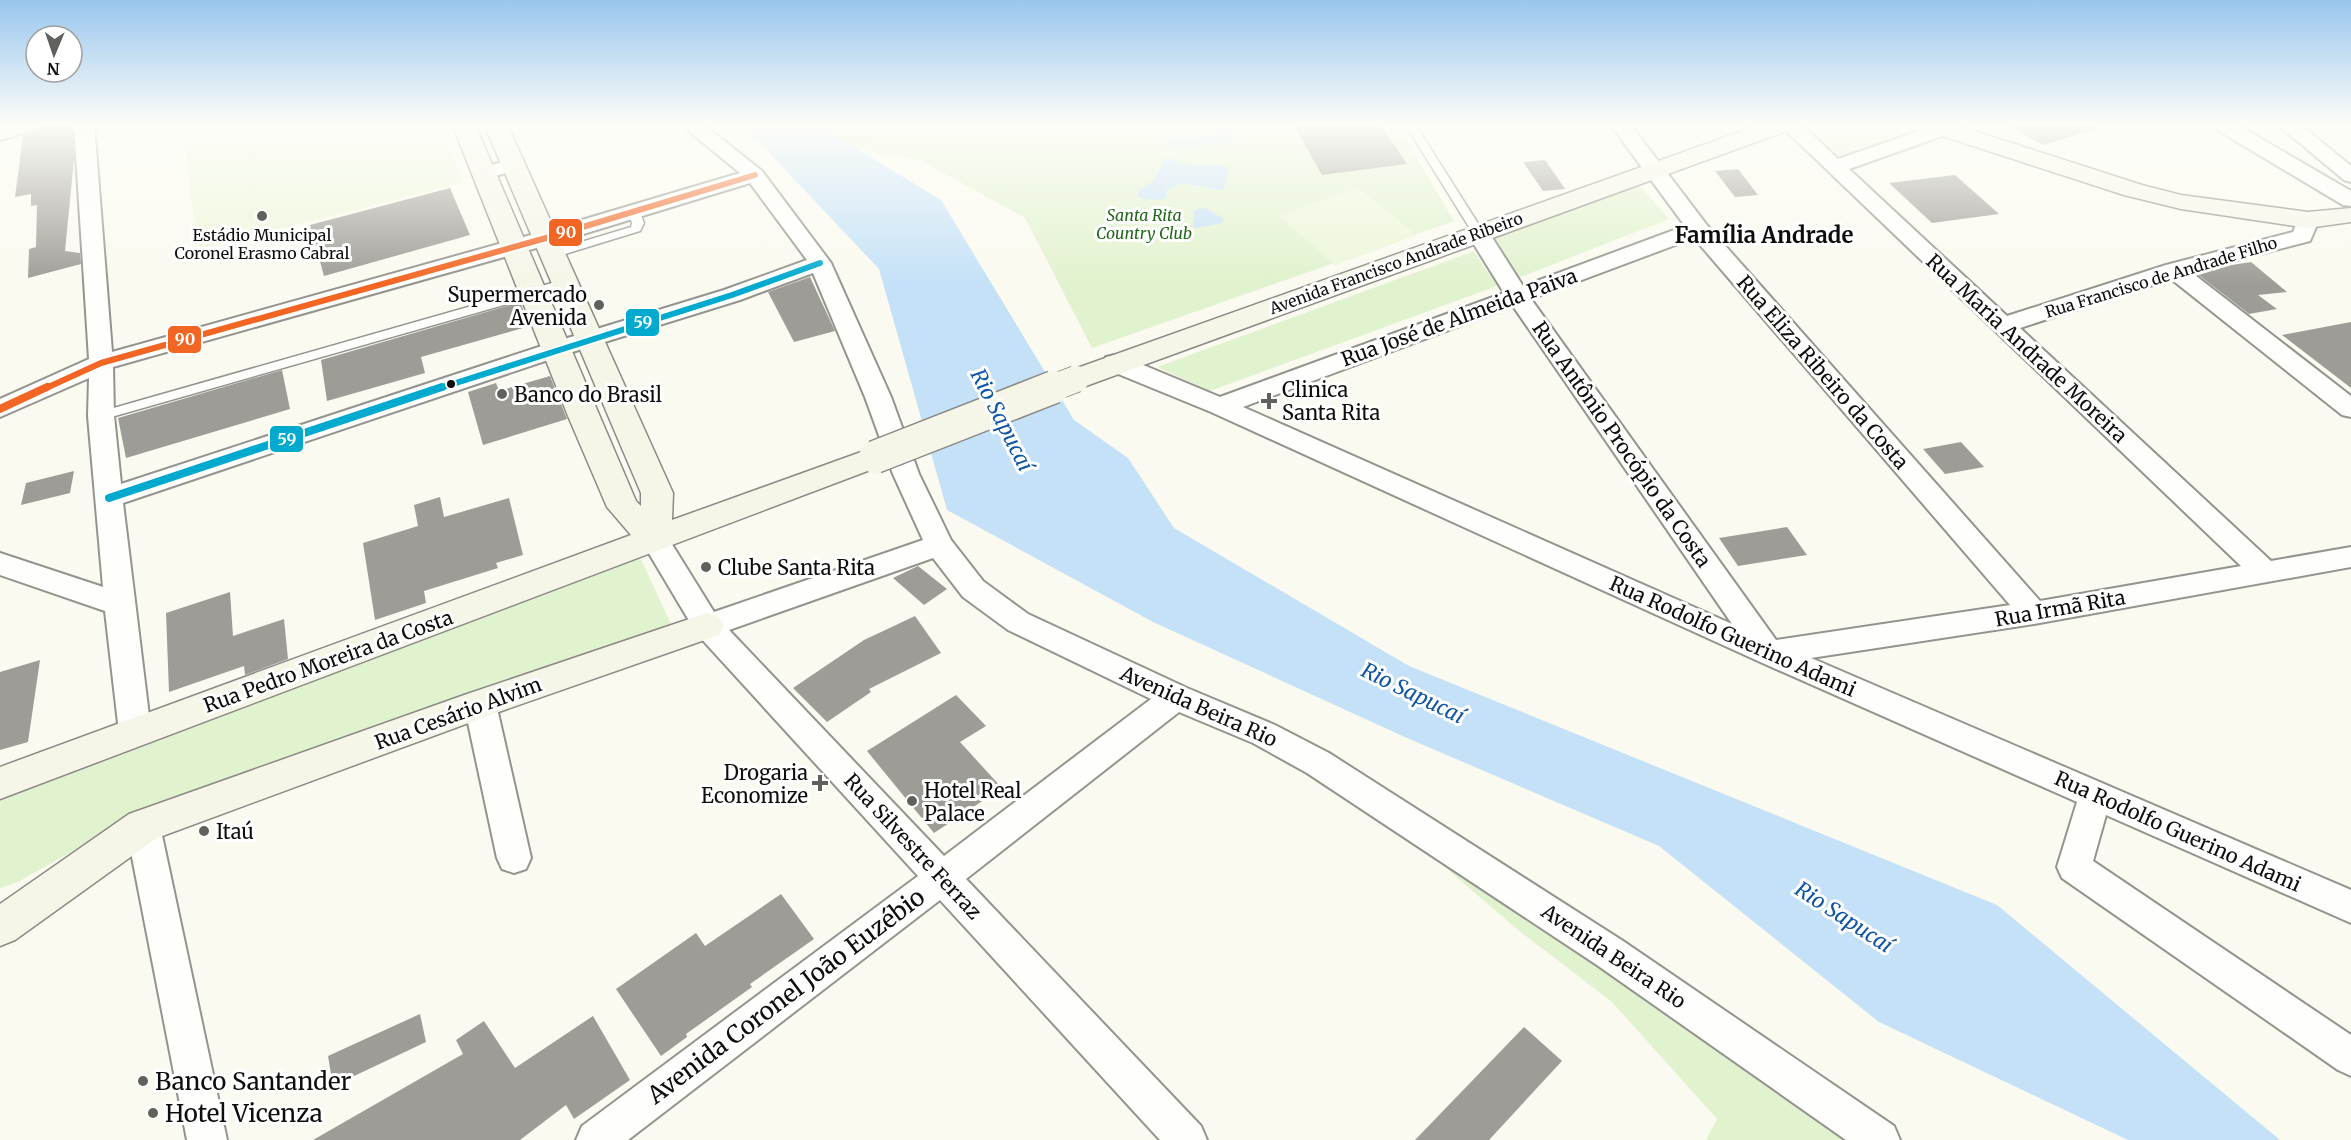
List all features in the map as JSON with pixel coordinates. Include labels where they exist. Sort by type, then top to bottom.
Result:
[{"type":"main road","points":[[487,177],[583,416],[623,507],[655,540]]},
{"type":"main road","points":[[518,177],[657,493],[655,540]]},
{"type":"main road","name":"Avenida Francisco Andrade Ribeiro","points":[[875,457],[1115,363],[1636,177]]},
{"type":"main road","points":[[2093,177],[2181,202],[2308,220],[2351,215]]},
{"type":"main road","name":"Rua Pedro Moreira da Costa","points":[[0,783],[875,457]]},
{"type":"main road","name":"Rua Cesário Alvim","points":[[0,927],[143,826],[480,704],[707,626]]},
{"type":"street","points":[[88,177],[101,363],[101,416],[119,604],[135,732]]},
{"type":"street","points":[[0,409],[101,363],[515,246],[549,246],[633,210],[747,177]]},
{"type":"street","name":"Avenida Beira Rio","points":[[757,177],[820,263],[878,397],[906,474],[939,545],[973,589],[1018,622],[1176,697],[1264,734],[1318,762],[1610,952],[1880,1140]]},
{"type":"street","name":"Rua Eliza Ribeiro da Costa","points":[[1658,177],[1698,229],[2034,613]]},
{"type":"street","name":"Rua Maria Andrade Moreira","points":[[1845,177],[2265,572]]},
{"type":"street","points":[[2312,177],[2351,200]]},
{"type":"street","name":"Rua Francisco de Andrade Filho","points":[[2004,325],[2174,270],[2302,236],[2308,220]]},
{"type":"street","name":"Rua José de Almeida Paiva","points":[[1220,406],[1698,229]]},
{"type":"street","name":"Rua Antônio Procópio da Costa","points":[[1478,233],[1517,295],[1769,653]]},
{"type":"street","points":[[109,498],[557,349],[732,295],[820,263]]},
{"type":"street","points":[[2174,270],[2351,410]]},
{"type":"street","name":"Rua Rodolfo Guerino Adami","points":[[1115,363],[1220,406],[1769,653],[2351,907]]},
{"type":"street","name":"Rua Silvestre Ferraz","points":[[655,540],[707,626],[1187,1140]]},
{"type":"street","name":"Rua Cesário Alvim","points":[[707,626],[939,545]]},
{"type":"street","name":"Rua Irmã Rita","points":[[1769,653],[2034,613],[2351,557]]},
{"type":"street","points":[[0,564],[119,604]]},
{"type":"street","name":"Avenida Coronel João Euzébio","points":[[596,1140],[1176,697]]},
{"type":"street","points":[[480,704],[514,858]]},
{"type":"street","points":[[2096,794],[2074,867],[2351,1057]]},
{"type":"street","points":[[143,826],[207,1140]]},
{"type":"lane","points":[[1443,177],[1478,233]]},
{"type":"lane","points":[[101,416],[566,283]]},
{"type":"green space","points":[[189,177],[461,177],[463,183],[198,249]]},
{"type":"green space","name":"Santa Rita Country Club","points":[[951,177],[1428,177],[1454,221],[1092,348],[1025,218]]},
{"type":"green space","points":[[1639,185],[1669,219],[1518,278],[1492,237]]},
{"type":"green space","points":[[1358,188],[1417,235],[1335,265],[1278,215]]},
{"type":"green space","points":[[1474,251],[1497,286],[1210,391],[1157,367]]},
{"type":"green space","points":[[640,557],[671,624],[119,825],[18,882],[0,888],[0,795]]},
{"type":"green space","points":[[1436,844],[1848,1140],[1706,1140],[1717,1119],[1612,1002],[1518,930],[1426,851]]},
{"type":"water","name":"Rio Sapucaí","points":[[792,177],[904,177],[941,200],[1074,420],[1128,458],[1174,528],[1409,666],[1997,905],[2280,1140],[2128,1140],[1879,1022],[1659,846],[1407,738],[1153,622],[947,510],[879,269]]},
{"type":"water","points":[[1155,177],[1226,177],[1223,190],[1181,183],[1166,191],[1167,196],[1162,200],[1141,199],[1137,194],[1139,190],[1153,182]]},
{"type":"water","points":[[1200,208],[1207,209],[1224,219],[1222,223],[1196,228],[1193,226],[1194,211]]},
{"type":"building","points":[[18,177],[72,177],[65,251],[80,253],[81,264],[28,278],[29,249],[36,247],[37,205],[31,206],[31,194],[15,197]]},
{"type":"building","points":[[1533,177],[1557,177],[1565,189],[1543,191]]},
{"type":"building","points":[[1720,177],[1744,177],[1758,195],[1735,197]]},
{"type":"building","points":[[1957,177],[1999,214],[1932,223],[1889,183]]},
{"type":"building","points":[[450,188],[470,235],[324,276],[310,225]]},
{"type":"building","points":[[2251,262],[2287,292],[2258,295],[2277,309],[2249,314],[2196,273],[2225,266]]},
{"type":"building","points":[[810,277],[835,331],[794,342],[768,292]]},
{"type":"building","points":[[520,302],[530,326],[421,357],[425,373],[327,401],[321,360]]},
{"type":"building","points":[[2351,322],[2351,388],[2282,335]]},
{"type":"building","points":[[282,370],[290,409],[126,458],[118,418]]},
{"type":"building","points":[[550,376],[567,419],[483,445],[468,392],[496,383],[499,391]]},
{"type":"building","points":[[1961,442],[1984,467],[1945,474],[1923,449]]},
{"type":"building","points":[[74,471],[70,493],[21,505],[26,483]]},
{"type":"building","points":[[440,497],[444,517],[509,498],[523,555],[496,563],[498,568],[424,591],[426,603],[375,620],[363,543],[418,526],[414,505]]},
{"type":"building","points":[[1787,527],[1807,555],[1738,566],[1719,538]]},
{"type":"building","points":[[918,566],[947,589],[924,605],[893,578]]},
{"type":"building","points":[[230,592],[233,636],[284,619],[288,659],[245,675],[244,666],[169,692],[166,613]]},
{"type":"building","points":[[915,616],[941,653],[869,689],[871,692],[827,722],[793,688],[864,640]]},
{"type":"building","points":[[40,660],[28,742],[0,750],[0,672]]},
{"type":"building","points":[[956,695],[986,726],[960,742],[1002,788],[934,833],[867,751]]},
{"type":"building","points":[[781,894],[814,939],[750,984],[752,987],[686,1034],[687,1037],[661,1056],[616,989],[696,933],[705,946]]},
{"type":"building","points":[[420,1014],[426,1042],[333,1086],[328,1056]]},
{"type":"building","points":[[593,1016],[630,1080],[574,1119],[566,1105],[520,1140],[313,1140],[463,1054],[456,1040],[484,1021],[515,1068]]},
{"type":"building","points":[[1524,1027],[1562,1061],[1489,1140],[1415,1140]]},
{"type":"transit line","name":"90","points":[[0,409],[101,363],[546,238],[748,177]]},
{"type":"transit line","name":"59","points":[[109,498],[557,349],[732,295],[820,263]]},
{"type":"place","name":"Estádio Municipal Coronel Erasmo Cabral","points":[[262,216]]},
{"type":"place","name":"Supermercado Avenida","points":[[599,305]]},
{"type":"place","name":"Banco do Brasil","points":[[502,394]]},
{"type":"place","name":"Clinica Santa Rita","points":[[1269,401]]},
{"type":"place","name":"Clube Santa Rita","points":[[706,567]]},
{"type":"place","name":"Drogaria Economize","points":[[820,783]]},
{"type":"place","name":"Hotel Real Palace","points":[[912,801]]},
{"type":"place","name":"Itaú","points":[[204,831]]},
{"type":"place","name":"Banco Santander","points":[[143,1081]]},
{"type":"place","name":"Hotel Vicenza","points":[[153,1113]]},
{"type":"district","name":"Família Andrade","points":[[1764,235]]}]
